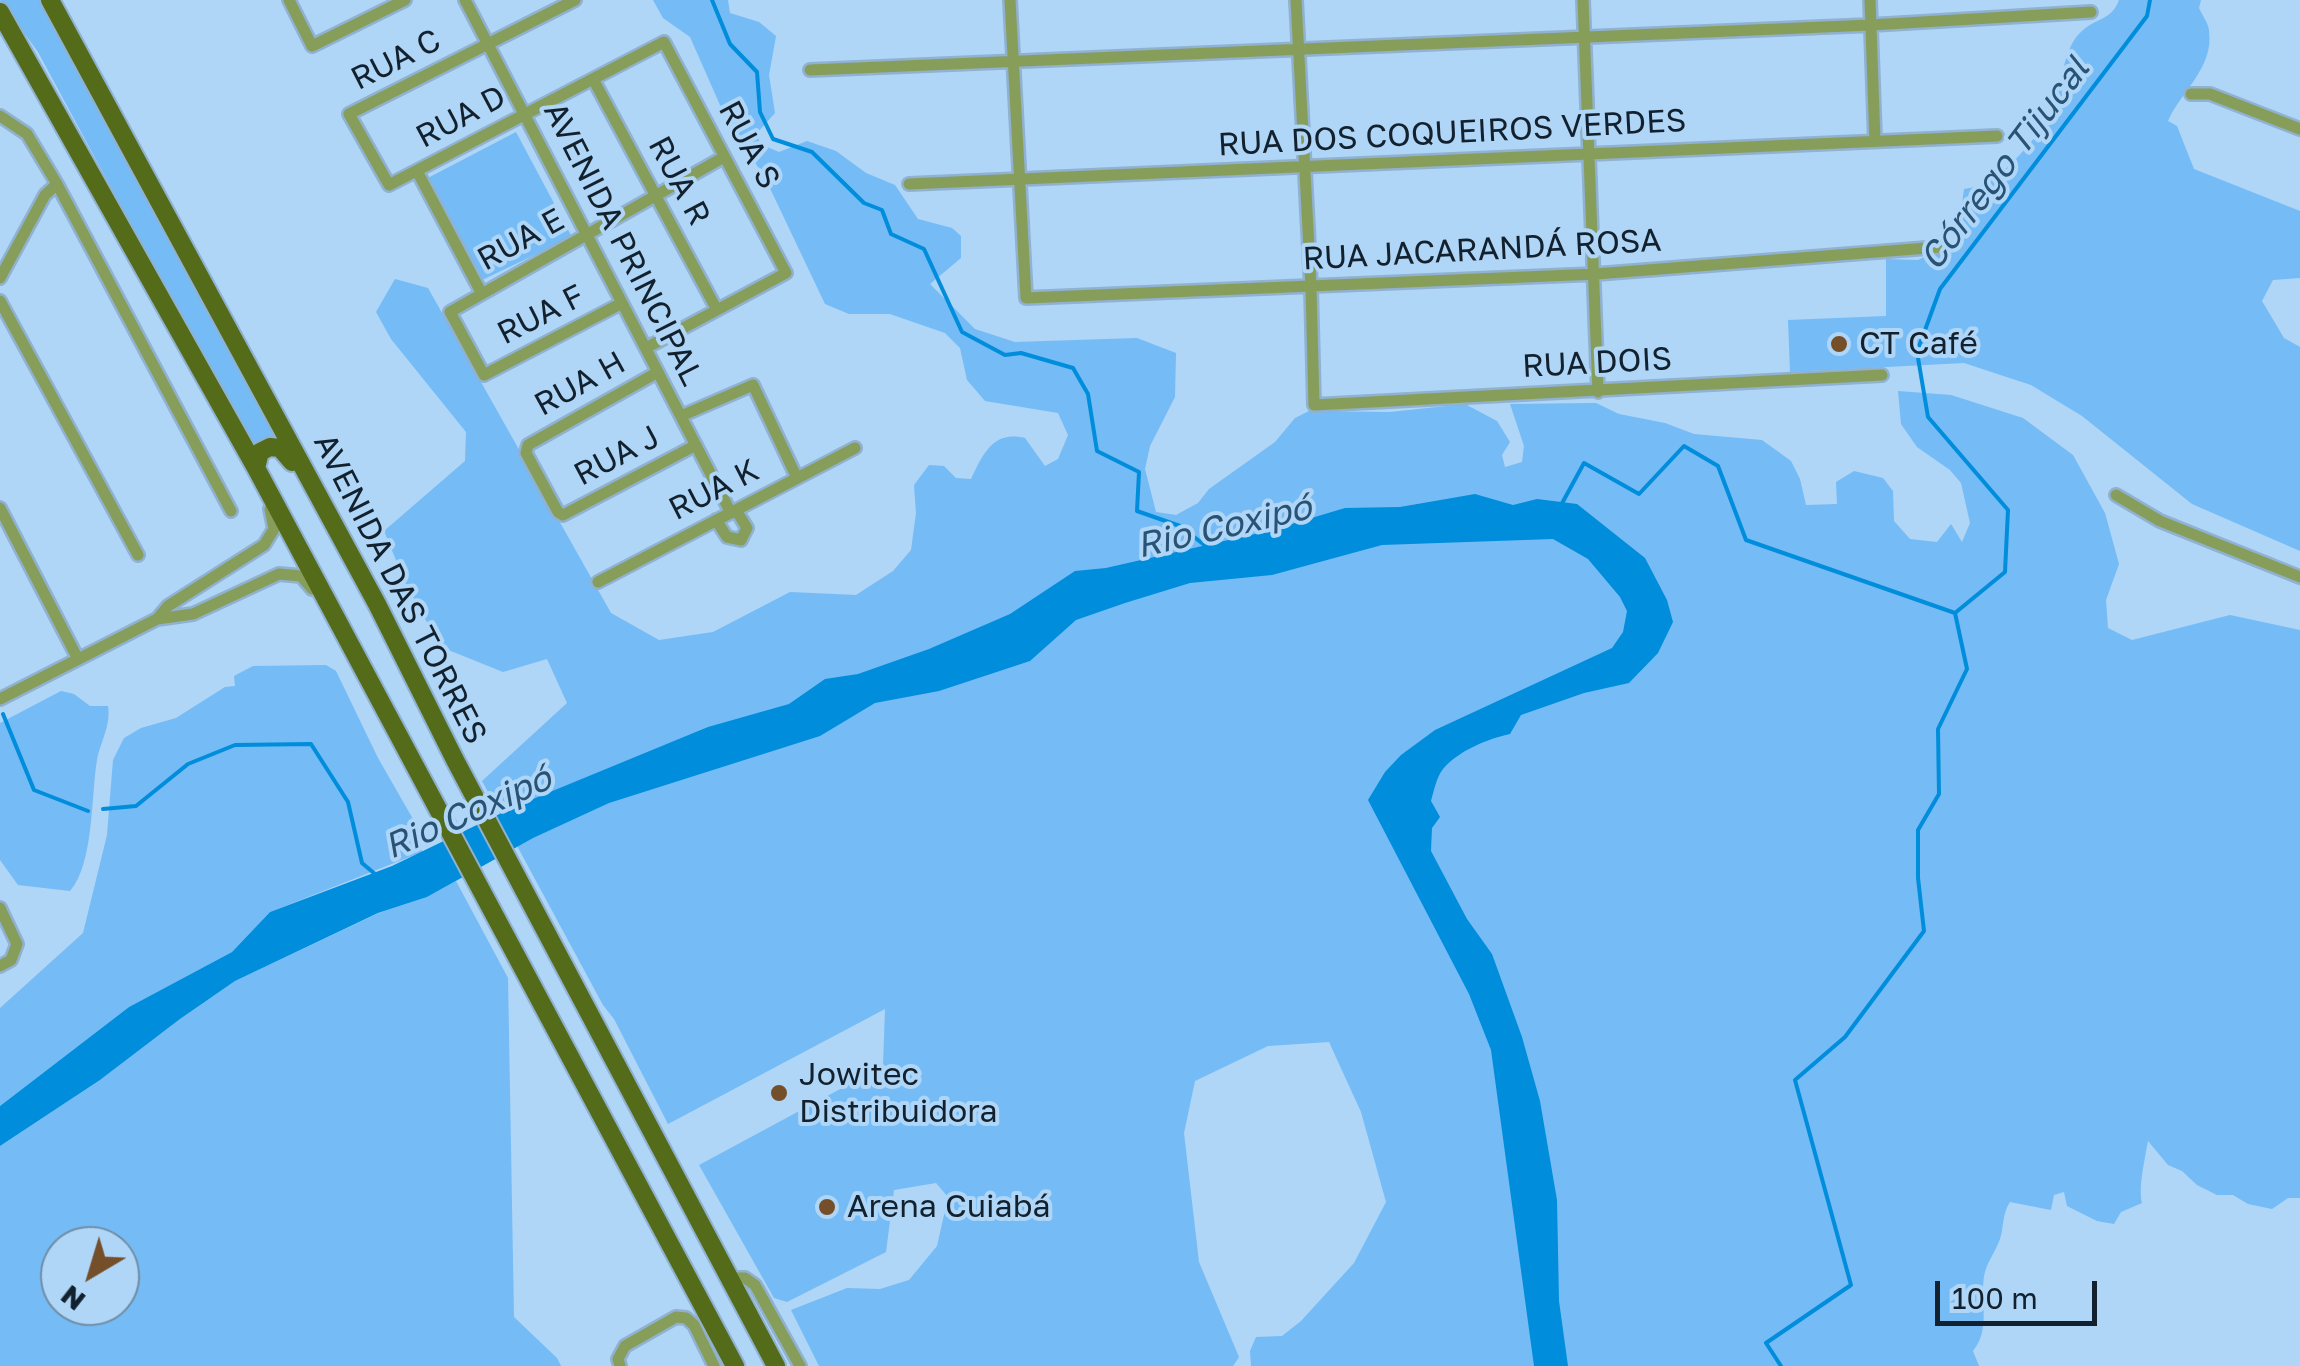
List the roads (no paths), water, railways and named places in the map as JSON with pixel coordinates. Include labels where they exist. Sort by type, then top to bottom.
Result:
[{"type":"main road","name":"AVENIDA DAS TORRES","points":[[50,0],[377,604],[455,760],[776,1366]]},
{"type":"main road","name":"AVENIDA DAS TORRES","points":[[0,12],[256,468],[734,1366]]},
{"type":"main road","points":[[256,468],[260,452],[270,447],[280,448],[289,458],[336,546],[377,604]]},
{"type":"street","points":[[288,0],[312,46],[404,0]]},
{"type":"street","name":"AVENIDA PRINCIPAL","points":[[465,0],[733,511]]},
{"type":"street","name":"RUA C","points":[[389,186],[350,114],[575,0]]},
{"type":"street","points":[[1010,0],[1020,181]]},
{"type":"street","points":[[1296,0],[1312,286]]},
{"type":"street","points":[[1583,0],[1598,392]]},
{"type":"street","points":[[1870,0],[1875,141]]},
{"type":"street","points":[[810,70],[1871,25],[2091,12]]},
{"type":"street","name":"RUA D","points":[[389,186],[664,42]]},
{"type":"street","name":"RUA S","points":[[664,42],[786,273],[717,310]]},
{"type":"street","name":"RUA R","points":[[593,78],[717,310]]},
{"type":"street","points":[[2191,94],[2210,94],[2300,129]]},
{"type":"street","points":[[0,116],[27,134],[57,184],[231,511]]},
{"type":"street","name":"RUA DOS COQUEIROS VERDES","points":[[909,184],[1998,136]]},
{"type":"street","name":"RUA E","points":[[484,376],[450,312],[724,157]]},
{"type":"street","points":[[417,171],[482,294]]},
{"type":"street","name":"RUA JACARANDÁ ROSA","points":[[1020,181],[1026,298],[1596,274],[1940,247]]},
{"type":"street","points":[[0,278],[45,195],[57,184]]},
{"type":"street","name":"RUA DOIS","points":[[1312,286],[1314,404],[1882,374]]},
{"type":"street","points":[[0,301],[138,555]]},
{"type":"street","name":"RUA F","points":[[484,376],[622,304]]},
{"type":"street","points":[[646,348],[717,310]]},
{"type":"street","name":"RUA H","points":[[563,515],[526,452],[528,445],[658,372]]},
{"type":"street","points":[[681,416],[754,386],[797,478]]},
{"type":"street","name":"RUA J","points":[[563,515],[696,445]]},
{"type":"street","name":"RUA K","points":[[598,582],[855,448]]},
{"type":"street","points":[[157,619],[168,606],[249,556],[271,536],[274,518],[259,487],[256,468]]},
{"type":"street","points":[[2116,495],[2160,521],[2300,577]]},
{"type":"street","points":[[0,508],[78,659]]},
{"type":"street","points":[[716,520],[728,537],[742,540],[747,528],[733,511]]},
{"type":"street","points":[[0,699],[157,619],[193,614],[283,573],[300,576],[307,582],[345,633]]},
{"type":"street","points":[[0,908],[17,944],[11,960],[0,966]]},
{"type":"street","points":[[727,1278],[746,1278],[756,1285],[800,1366]]},
{"type":"street","points":[[620,1366],[618,1359],[625,1346],[676,1317],[686,1318],[694,1325],[714,1366]]},
{"type":"waterway","name":"Rio Coxipó","points":[[712,0],[730,44],[757,72],[760,112],[773,139],[812,152],[864,203],[882,210],[891,234],[924,249],[962,332],[1005,355],[1021,353],[1073,368],[1088,394],[1097,451],[1139,472],[1137,511],[1180,526],[1207,547]]},
{"type":"waterway","name":"Córrego Tijucal","points":[[1781,1366],[1766,1343],[1851,1285],[1795,1080],[1845,1037],[1924,931],[1918,830],[1939,794],[1938,729],[1967,669],[1955,613],[2005,572],[2008,510],[1928,417],[1917,352],[1940,289],[2147,16],[2150,0]]},
{"type":"waterway","name":"Córrego Tijucal","points":[[1560,507],[1584,463],[1639,494],[1684,446],[1718,466],[1746,540],[1955,613]]},
{"type":"waterway","points":[[3,714],[34,790],[88,811]]},
{"type":"waterway","points":[[103,809],[136,806],[188,764],[235,745],[311,744],[348,802],[362,863],[375,874]]},
{"type":"place","name":"CT Café","points":[[1839,344]]},
{"type":"place","name":"Jowitec Distribuidora","points":[[779,1093]]},
{"type":"place","name":"Arena Cuiabá","points":[[827,1207]]}]
